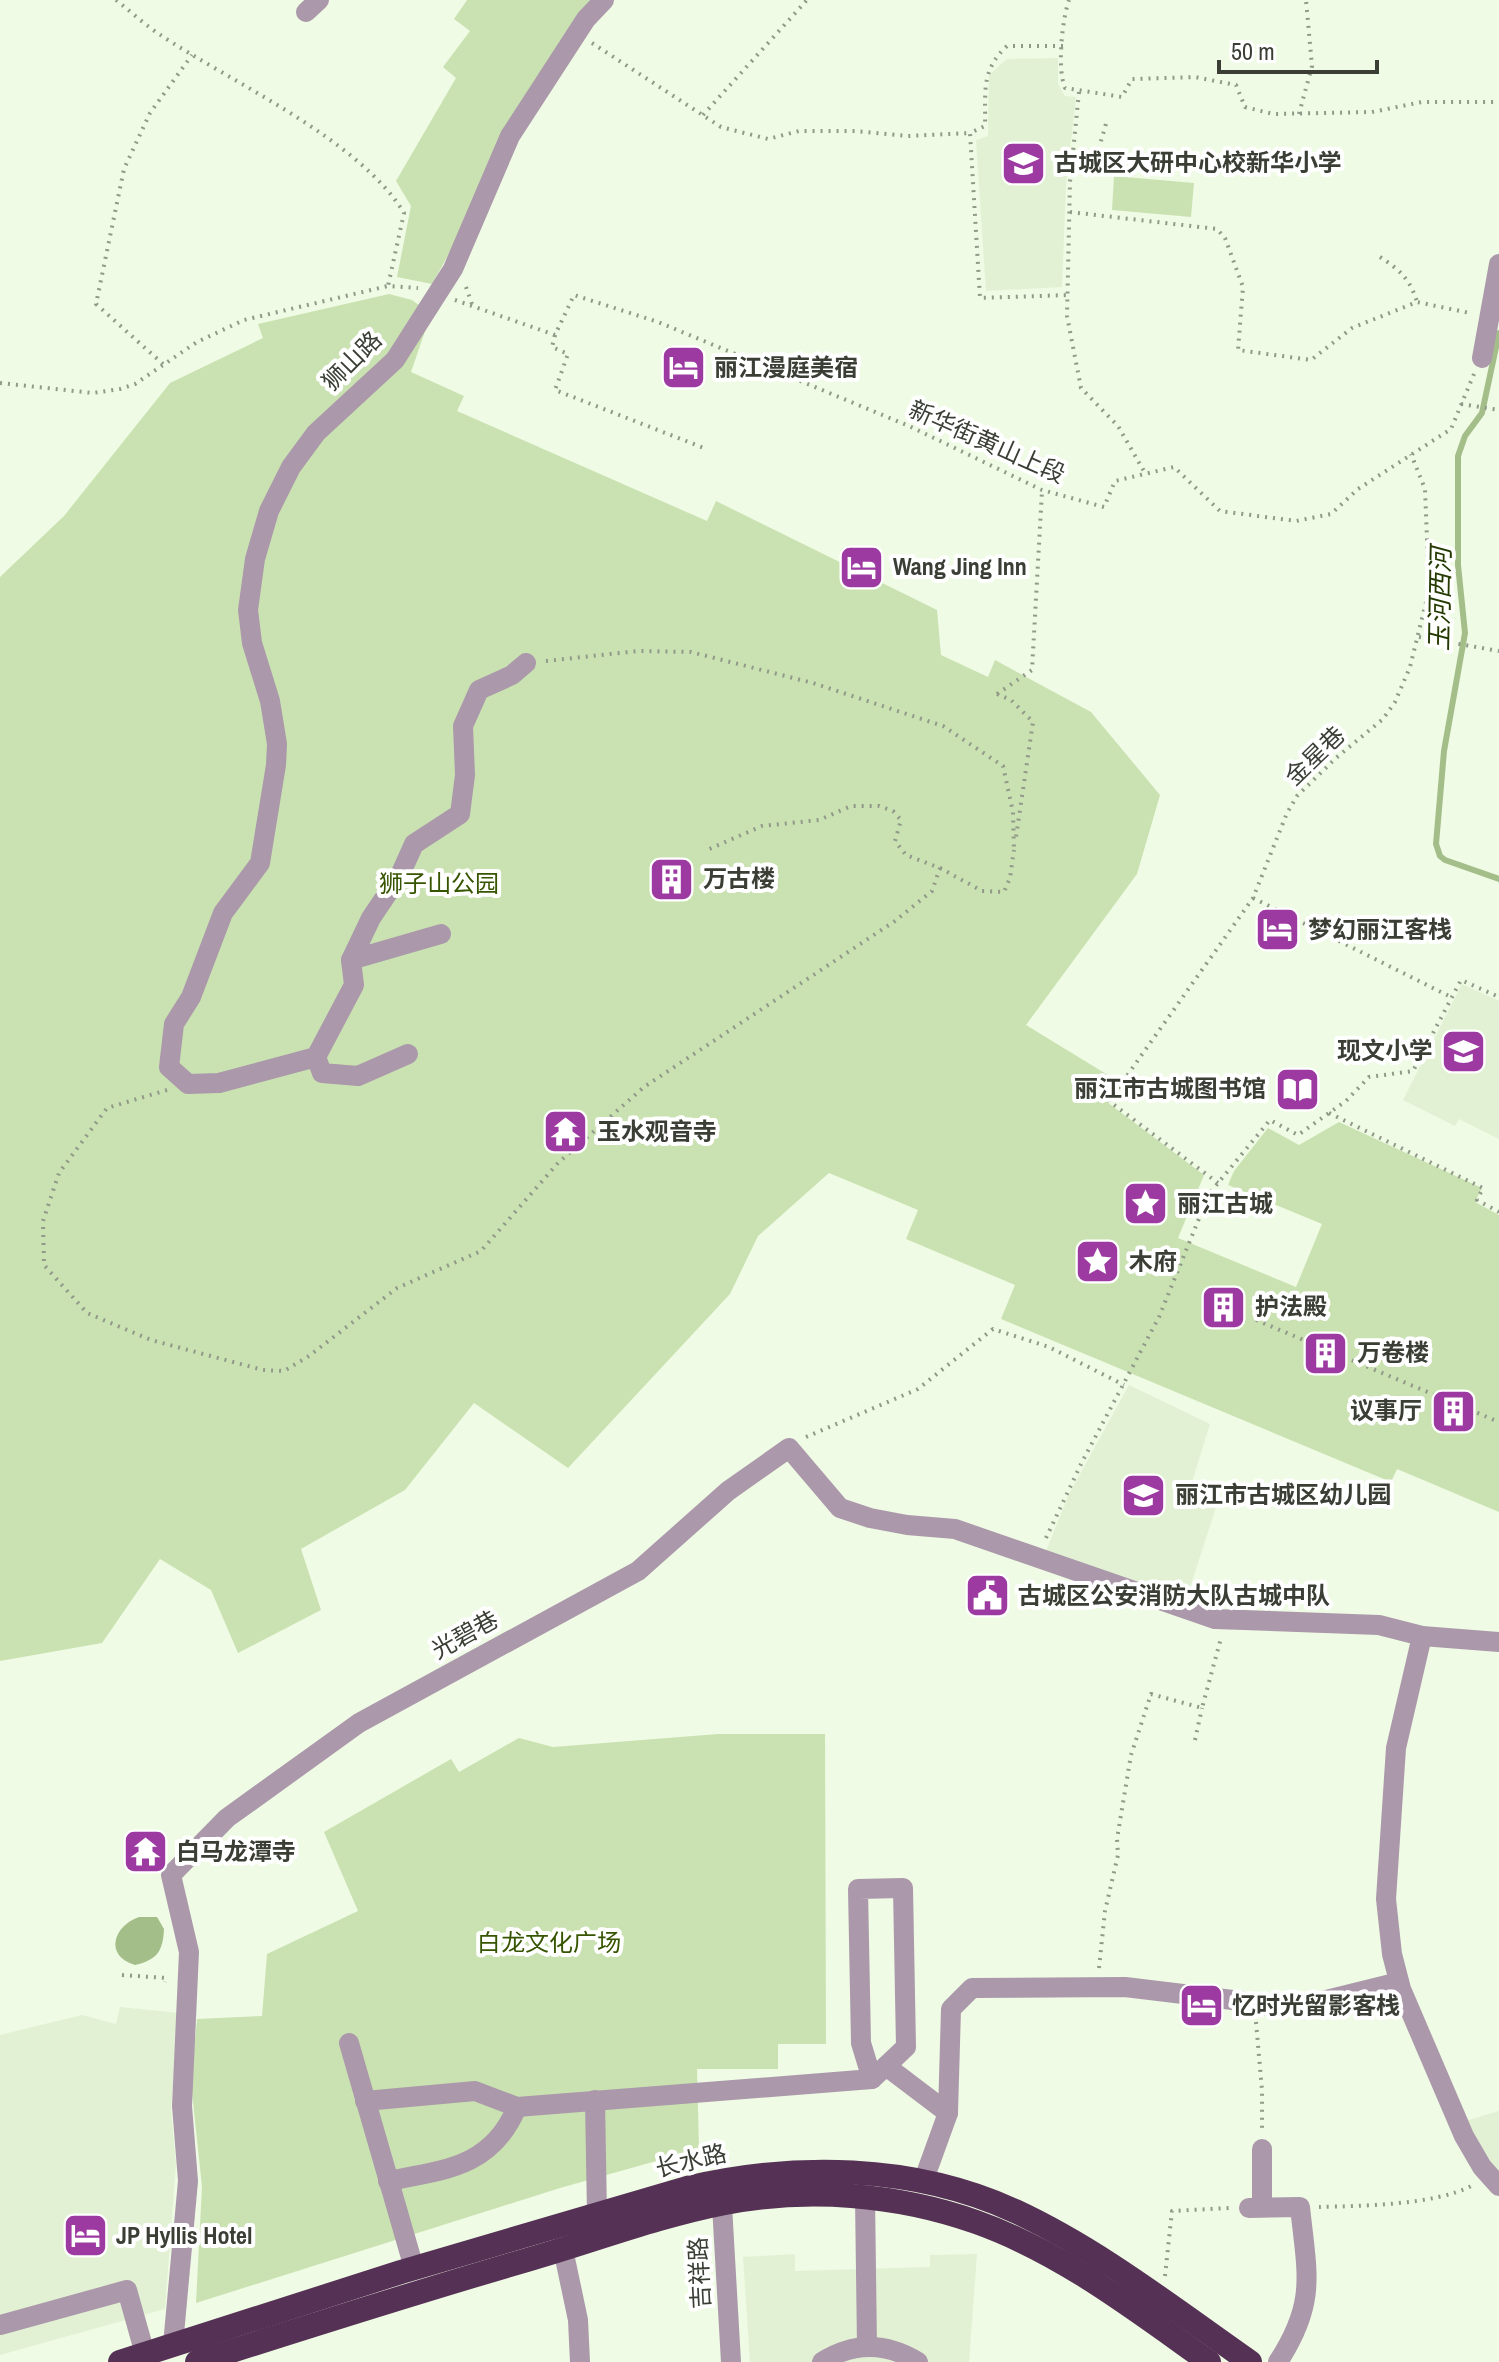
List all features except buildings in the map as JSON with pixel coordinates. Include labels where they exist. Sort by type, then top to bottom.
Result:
[{"type":"highway","name":"长水路","points":[[120,2362],[414,2268],[597,2214],[721,2192],[796,2172],[857,2173],[923,2182],[983,2198],[1040,2224],[1133,2279],[1250,2362]]},
{"type":"highway","name":"长水路","points":[[197,2362],[226,2358],[408,2294],[563,2249],[721,2192],[865,2197],[947,2212],[1002,2231],[1120,2299],[1209,2362]]},
{"type":"street","name":"狮山路","points":[[188,1084],[169,1067],[174,1024],[191,997],[223,913],[260,863],[273,786],[277,755],[275,723],[252,643],[248,610],[261,534],[279,488],[303,449],[330,418],[395,360],[453,269],[510,136],[577,33],[604,0]]},
{"type":"street","points":[[1482,358],[1499,264]]},
{"type":"street","points":[[188,1084],[219,1083],[316,1057],[354,985],[351,960],[371,918],[400,875],[414,844],[460,814],[465,775],[463,726],[479,690],[512,675],[526,663]]},
{"type":"street","points":[[351,960],[441,934]]},
{"type":"street","points":[[316,1057],[322,1073],[358,1076],[408,1054]]},
{"type":"street","points":[[789,1448],[840,1508],[907,1525],[955,1529],[1215,1619],[1379,1625],[1422,1636],[1499,1642]]},
{"type":"street","name":"光碧巷","points":[[187,1992],[189,1952],[171,1875],[227,1818],[359,1723],[638,1571],[728,1491],[789,1448]]},
{"type":"street","points":[[1422,1636],[1396,1748],[1386,1899],[1392,1954],[1399,1982],[1464,2136],[1494,2181]]},
{"type":"street","points":[[365,2101],[475,2091],[517,2107],[879,2072],[906,2047],[903,1888],[858,1889],[861,2043],[879,2072],[948,2113]]},
{"type":"street","points":[[923,2182],[948,2113],[951,2009],[972,1988],[1125,1987],[1255,2004],[1306,2005],[1399,1982]]},
{"type":"street","points":[[173,2345],[188,2181],[182,2106],[187,1992]]},
{"type":"street","points":[[349,2043],[414,2268]]},
{"type":"street","points":[[595,2100],[597,2214]]},
{"type":"street","points":[[388,2181],[454,2168],[483,2154],[502,2135],[517,2107]]},
{"type":"street","points":[[1262,2149],[1255,2208],[1300,2207],[1308,2284],[1297,2333],[1278,2362]]},
{"type":"street","name":"吉祥路","points":[[721,2192],[731,2362]]},
{"type":"street","points":[[865,2197],[867,2346]]},
{"type":"street","points":[[563,2249],[578,2320],[580,2362]]},
{"type":"street","points":[[0,2325],[127,2290],[145,2354]]},
{"type":"street","points":[[822,2362],[846,2350],[867,2346],[890,2349],[918,2362]]},
{"type":"path","points":[[116,0],[156,33],[324,135],[390,191],[404,213],[388,286]]},
{"type":"path","points":[[703,115],[807,0]]},
{"type":"path","points":[[1069,0],[1065,10],[1062,80],[1065,88],[1079,92],[1122,97],[1132,79],[1195,77],[1236,85],[1245,107],[1273,114],[1372,112],[1422,102],[1499,102]]},
{"type":"path","points":[[1299,114],[1312,66],[1306,0]]},
{"type":"path","points":[[577,33],[729,130],[768,139],[799,131],[855,131],[908,136],[970,133],[985,126],[986,74],[996,56],[1007,46],[1063,46]]},
{"type":"path","points":[[163,365],[96,304],[124,169],[150,113],[192,55]]},
{"type":"path","points":[[1079,92],[1072,170],[1067,316],[1081,388],[1118,426],[1145,473],[1174,467],[1220,511],[1296,521],[1331,514],[1358,489],[1451,429],[1482,358]]},
{"type":"path","points":[[1072,170],[1094,166],[1107,120]]},
{"type":"path","points":[[970,133],[980,298],[1068,295]]},
{"type":"path","points":[[1070,212],[1217,229],[1225,238],[1243,287],[1238,350],[1249,353],[1311,360],[1352,328],[1417,302],[1489,316]]},
{"type":"path","points":[[1380,257],[1402,271],[1412,285],[1417,302]]},
{"type":"path","points":[[0,383],[107,392],[135,384],[197,342],[244,320],[388,286],[424,288]]},
{"type":"path","name":"新华街黄山上段","points":[[555,335],[574,295],[658,322],[909,426],[1042,490],[1104,507],[1115,481],[1145,473]]},
{"type":"path","points":[[445,296],[555,335],[552,347],[568,354],[555,390],[704,448]]},
{"type":"path","points":[[1461,404],[1499,410]]},
{"type":"path","name":"金星巷","points":[[1218,1183],[1109,1101],[1253,898],[1287,813],[1297,796],[1383,719],[1395,702],[1410,667],[1429,590],[1425,489],[1410,454]]},
{"type":"path","points":[[707,850],[762,826],[819,820],[851,806],[879,806],[893,811],[901,820],[895,841],[906,855],[940,868],[982,891],[1004,892],[1010,878],[1033,722],[1011,700],[997,694],[1032,670],[1042,490]]},
{"type":"path","points":[[1419,637],[1499,651]]},
{"type":"path","points":[[526,663],[638,651],[691,652],[813,683],[943,726],[1003,766],[1013,812],[1014,850]]},
{"type":"path","points":[[188,1084],[107,1108],[59,1173],[43,1221],[44,1265],[87,1313],[151,1340],[263,1370],[284,1371],[309,1356],[397,1288],[481,1251],[558,1163],[644,1087],[895,921],[932,891],[940,868]]},
{"type":"path","points":[[1253,898],[1452,997]]},
{"type":"path","points":[[1037,1557],[1082,1462],[1159,1317],[1209,1194],[1218,1183],[1270,1120],[1298,1135],[1346,1101],[1369,1077],[1413,1071],[1461,980],[1499,997]]},
{"type":"path","points":[[1329,1113],[1483,1188],[1477,1200],[1499,1212]]},
{"type":"path","points":[[1256,1320],[1499,1422]]},
{"type":"path","points":[[789,1448],[803,1438],[918,1389],[993,1329],[1049,1347],[1124,1385]]},
{"type":"path","points":[[1195,1740],[1225,1620]]},
{"type":"path","points":[[1097,1987],[1105,1911],[1118,1855],[1117,1839],[1131,1755],[1151,1694],[1202,1708]]},
{"type":"path","points":[[122,1975],[166,1978],[165,1990],[187,1992]]},
{"type":"path","points":[[1255,2004],[1262,2090],[1262,2149]]},
{"type":"path","points":[[1300,2207],[1379,2205],[1458,2193],[1494,2181]]},
{"type":"path","points":[[1159,2298],[1167,2268],[1172,2211],[1255,2208]]},
{"type":"shaded area","name":"古城区大研中心校新华小学","points":[[1058,58],[1058,84],[1065,96],[1076,97],[1066,185],[1062,287],[986,291],[976,140],[988,136],[989,75],[1007,59]]},
{"type":"shaded area","name":"现文小学","points":[[1462,984],[1499,1001],[1499,1139],[1459,1119],[1455,1126],[1403,1100]]},
{"type":"shaded area","name":"丽江市古城区幼儿园","points":[[1129,1385],[1210,1424],[1191,1485],[1220,1495],[1185,1603],[1046,1551],[1069,1494]]},
{"type":"shaded area","points":[[139,1917],[157,1917],[164,1929],[160,1949],[154,1957],[135,1965],[119,1955],[116,1941],[123,1927]]},
{"type":"shaded area","name":"JP Hyllis Hotel","points":[[120,2007],[179,2013],[171,2110],[176,2164],[165,2309],[0,2355],[0,2035],[82,2015],[116,2024]]},
{"type":"shaded area","points":[[1499,2111],[1499,2179],[1465,2121]]},
{"type":"shaded area","points":[[795,2254],[795,2271],[930,2267],[930,2255],[977,2254],[969,2362],[750,2362],[743,2257]]},
{"type":"green space","points":[[467,0],[591,0],[432,284],[397,277],[411,206],[396,181],[456,78],[443,67],[470,31],[454,19]]},
{"type":"green space","points":[[1114,176],[1194,183],[1191,217],[1112,210]]},
{"type":"green space","name":"狮子山公园","points":[[389,294],[412,300],[431,314],[411,372],[464,396],[457,411],[707,521],[716,501],[937,610],[941,655],[988,677],[995,660],[1091,712],[1160,795],[1137,874],[1026,1025],[1111,1077],[1099,1096],[1204,1175],[1178,1238],[1296,1287],[1322,1224],[1228,1185],[1234,1171],[1268,1128],[1299,1145],[1339,1122],[1482,1188],[1475,1202],[1499,1215],[1499,1512],[1397,1469],[1391,1482],[1001,1319],[1015,1285],[906,1239],[918,1210],[829,1173],[758,1236],[730,1294],[568,1468],[474,1403],[405,1490],[301,1549],[321,1610],[238,1653],[211,1590],[160,1559],[102,1643],[0,1661],[0,577],[64,516],[170,383],[263,338],[258,324]]},
{"type":"green space","name":"白龙文化广场","points":[[718,1734],[825,1734],[826,2044],[778,2044],[778,2069],[697,2069],[699,2149],[560,2188],[196,2303],[202,2187],[191,2083],[197,2019],[262,2016],[267,1954],[358,1911],[324,1832],[451,1759],[459,1772],[519,1738],[553,1747]]},
{"type":"waterway","name":"玉河西河","points":[[1499,333],[1482,413],[1465,436],[1458,456],[1458,565],[1465,633],[1444,751],[1436,844],[1445,860],[1499,879]]},
{"type":"place","name":"古城区大研中心校新华小学","points":[[1023,163]]},
{"type":"place","name":"丽江漫庭美宿","points":[[683,368]]},
{"type":"place","name":"Wang Jing Inn","points":[[862,567]]},
{"type":"place","name":"万古楼","points":[[672,879]]},
{"type":"place","name":"梦幻丽江客栈","points":[[1277,930]]},
{"type":"place","name":"现文小学","points":[[1464,1051]]},
{"type":"place","name":"丽江市古城图书馆","points":[[1297,1089]]},
{"type":"place","name":"玉水观音寺","points":[[566,1132]]},
{"type":"place","name":"丽江古城","points":[[1146,1204]]},
{"type":"place","name":"木府","points":[[1098,1262]]},
{"type":"place","name":"护法殿","points":[[1224,1307]]},
{"type":"place","name":"万卷楼","points":[[1326,1353]]},
{"type":"place","name":"议事厅","points":[[1453,1411]]},
{"type":"place","name":"丽江市古城区幼儿园","points":[[1144,1495]]},
{"type":"place","name":"古城区公安消防大队古城中队","points":[[987,1596]]},
{"type":"place","name":"白马龙潭寺","points":[[145,1852]]},
{"type":"place","name":"忆时光留影客栈","points":[[1201,2006]]},
{"type":"place","name":"JP Hyllis Hotel","points":[[85,2236]]}]
